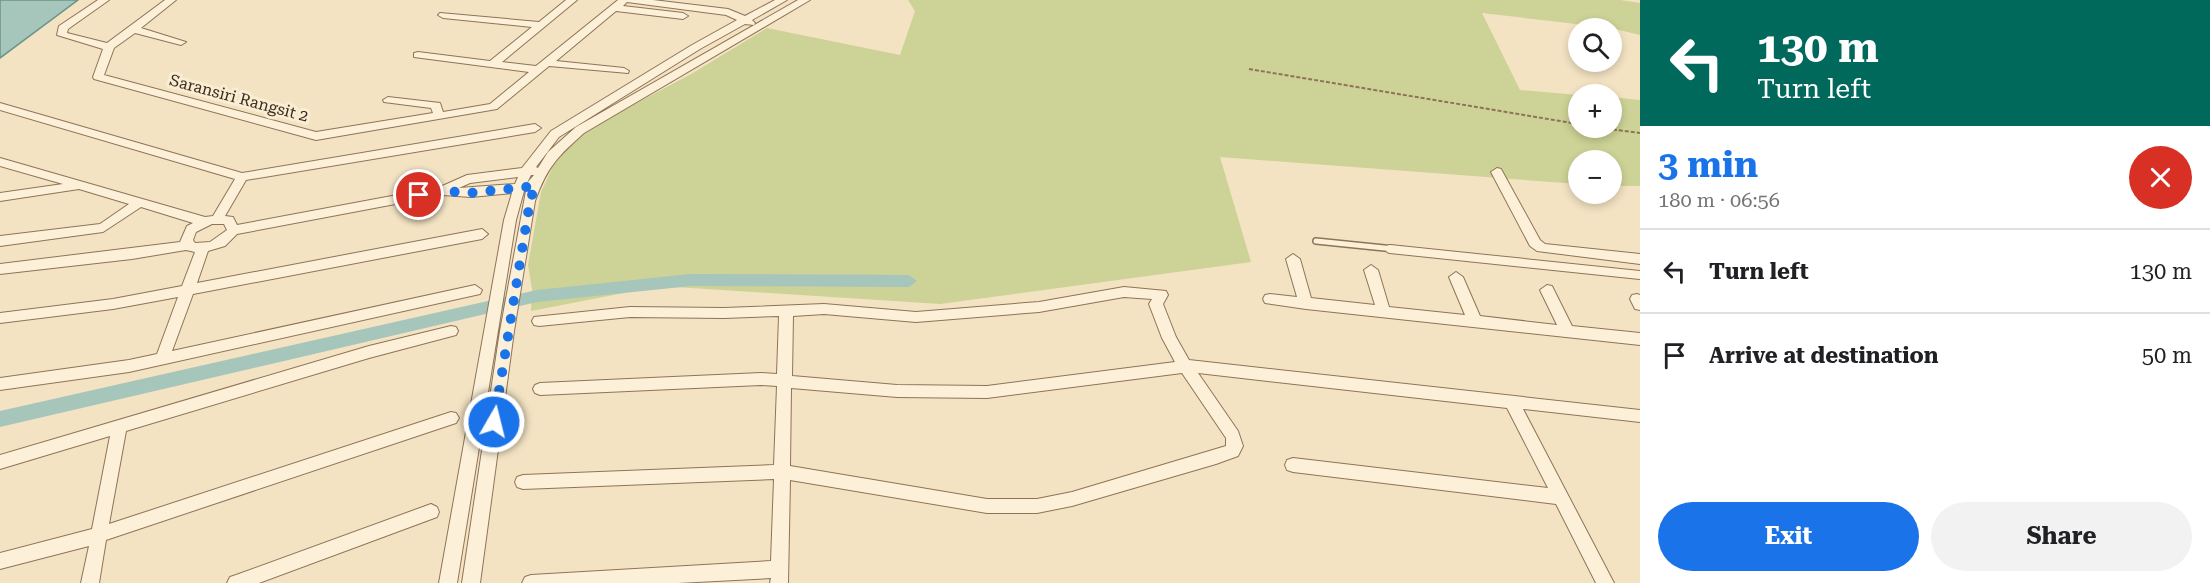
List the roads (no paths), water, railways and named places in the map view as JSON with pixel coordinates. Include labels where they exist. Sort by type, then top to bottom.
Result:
[{"type":"street","points":[[104,0],[63,28],[62,35],[109,47],[171,0]]},
{"type":"street","points":[[493,64],[572,0]]},
{"type":"street","name":"Saransiri Rangsit 2","points":[[629,0],[728,12],[757,27]]},
{"type":"street","points":[[471,583],[501,320],[499,280],[510,220],[526,172],[555,134],[670,63],[782,0]]},
{"type":"street","points":[[448,583],[501,320],[516,277],[530,201],[535,186],[552,155],[580,130],[805,0]]},
{"type":"street","name":"Saransiri Rangsit 2","points":[[109,47],[99,77],[316,135],[437,111],[493,107],[620,4],[745,20]]},
{"type":"street","points":[[443,15],[541,26]]},
{"type":"street","points":[[133,29],[181,42]]},
{"type":"street","points":[[418,55],[493,64],[624,71]]},
{"type":"street","points":[[670,63],[683,69]]},
{"type":"street","name":"Saransiri Rangsit 2","points":[[388,100],[437,111]]},
{"type":"street","points":[[0,106],[242,177],[535,128]]},
{"type":"street","points":[[0,162],[203,221],[229,220],[234,230]]},
{"type":"street","points":[[442,191],[467,179],[543,171]]},
{"type":"street","points":[[1497,172],[1535,243],[1542,248],[1640,259]]},
{"type":"street","points":[[217,219],[242,177]]},
{"type":"street","points":[[0,197],[79,186]]},
{"type":"street","points":[[0,269],[195,246],[225,240],[234,230],[442,191],[471,193],[535,186]]},
{"type":"street","points":[[0,241],[104,228],[138,203]]},
{"type":"street","points":[[195,246],[185,237],[203,221]]},
{"type":"street","points":[[0,318],[113,304],[482,234]]},
{"type":"street","points":[[162,359],[186,290],[195,246]]},
{"type":"street","points":[[1293,259],[1306,304]]},
{"type":"street","points":[[1371,270],[1384,311]]},
{"type":"street","points":[[1456,277],[1475,321]]},
{"type":"street","points":[[0,384],[162,359],[475,290]]},
{"type":"street","points":[[1547,290],[1567,331]]},
{"type":"street","points":[[524,482],[782,472],[987,506],[1036,506],[1072,499],[1232,451],[1235,446],[1233,436],[1187,366],[1158,313],[1156,304],[1161,295],[1124,292],[1039,308],[916,317],[824,309],[630,312],[540,321]]},
{"type":"street","points":[[1270,299],[1640,339]]},
{"type":"street","points":[[531,583],[779,576],[786,310]]},
{"type":"street","points":[[0,462],[369,352],[451,331]]},
{"type":"street","points":[[540,389],[785,380],[897,391],[987,392],[1187,366],[1640,416]]},
{"type":"street","points":[[1512,403],[1605,583]]},
{"type":"street","points":[[0,561],[99,535],[451,418]]},
{"type":"street","points":[[90,583],[119,428]]},
{"type":"street","points":[[1293,465],[1561,497]]},
{"type":"street","points":[[237,583],[431,512]]},
{"type":"lane","points":[[1316,241],[1640,275]]},
{"type":"water","points":[[0,0],[78,0],[0,58]]},
{"type":"waterway","points":[[0,419],[537,296],[691,280],[909,281]]}]
